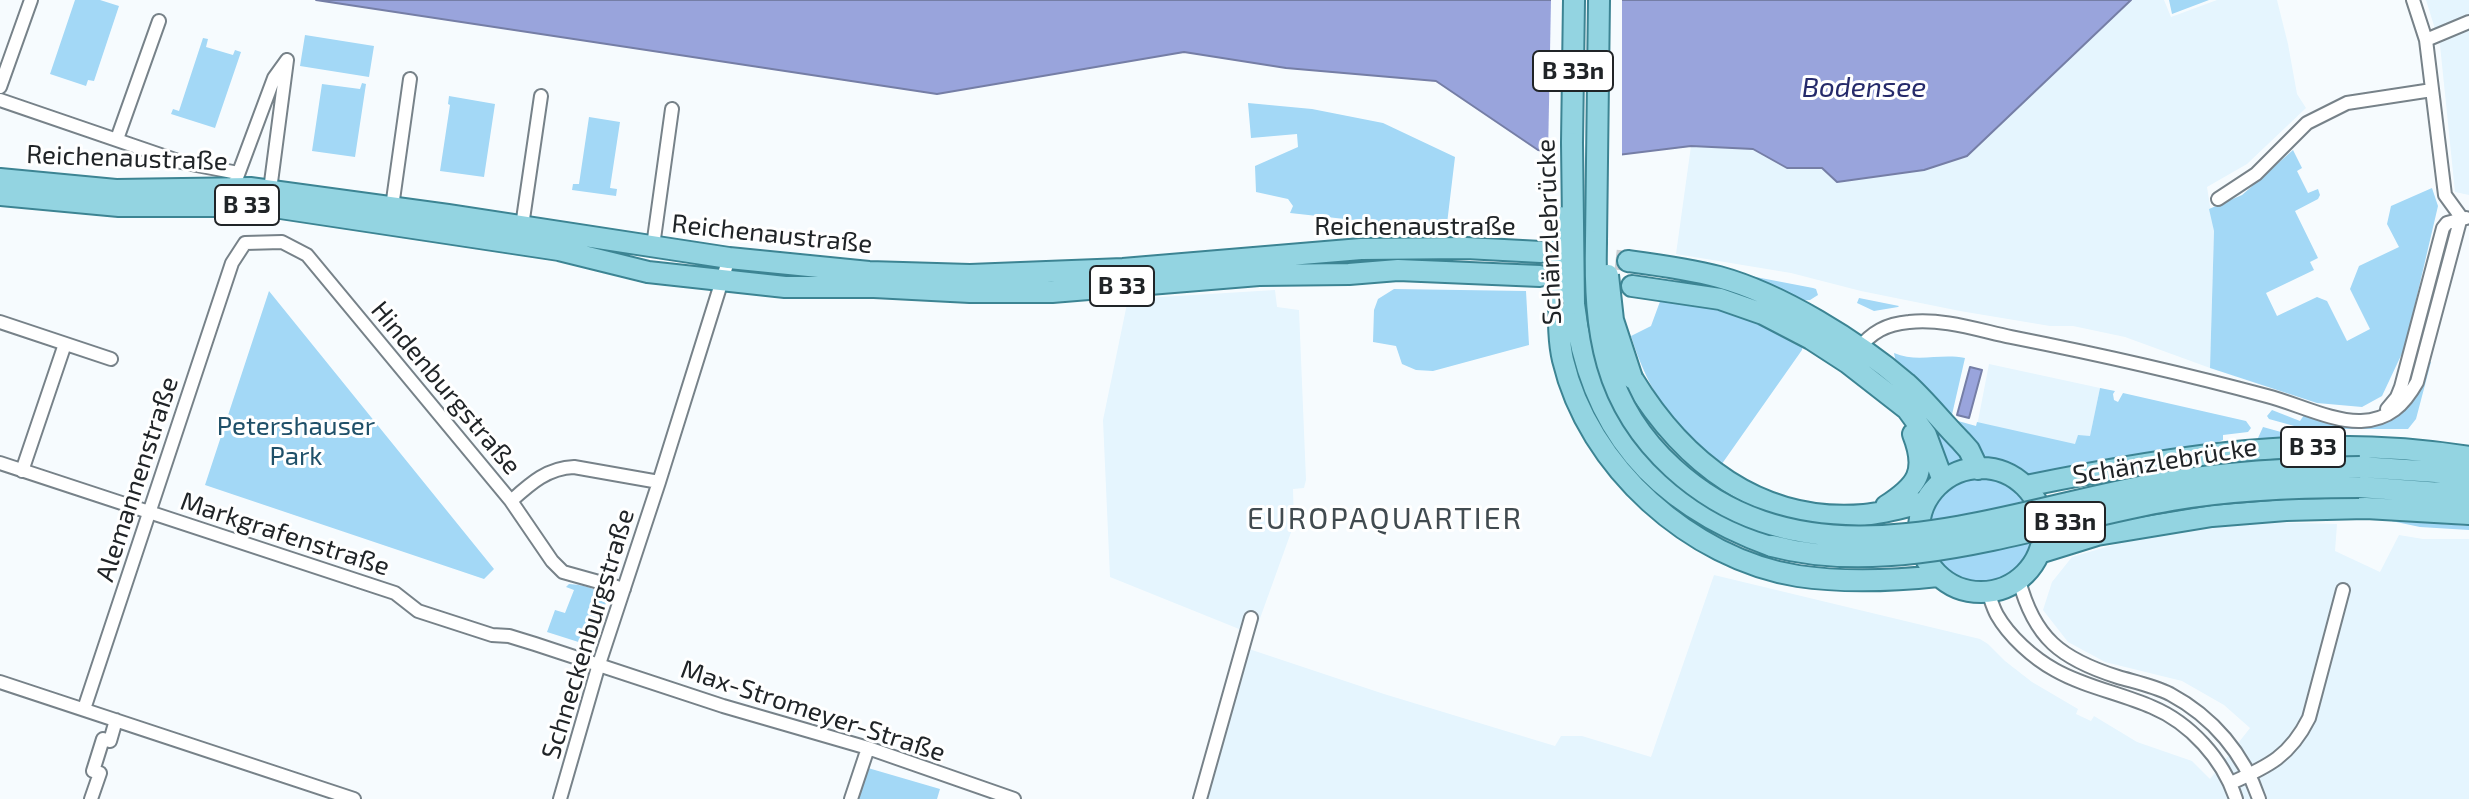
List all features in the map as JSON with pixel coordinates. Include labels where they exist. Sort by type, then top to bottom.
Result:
[{"type":"main road","name":"Schänzlebrücke","points":[[1574,0],[1574,304],[1579,341],[1589,378],[1622,440],[1642,464],[1685,503],[1711,520],[1772,546],[1810,555],[1889,556],[1935,550],[2204,495],[2360,477]]},
{"type":"main road","name":"Schänzlebrücke","points":[[1599,0],[1595,288],[1602,345],[1610,375],[1639,429],[1663,459],[1687,481],[1737,513],[1802,533],[1857,538],[1952,528],[2101,495],[2222,474],[2276,470],[2360,477]]},
{"type":"main road","name":"B 33n","points":[[1572,143],[1561,175],[1559,313],[1563,359],[1580,406],[1617,468],[1652,504],[1714,547],[1765,567],[1795,575],[1852,581],[1938,576]]},
{"type":"main road","name":"Reichenaustraße","points":[[0,179],[116,190],[236,180],[270,190],[729,258],[869,272],[970,275],[1123,269],[1361,249],[1466,248],[1539,252],[1549,263],[1538,276],[1398,270],[1259,275],[1080,290],[995,292],[785,287],[722,282],[634,269],[559,250],[267,206],[119,206],[0,195]]},
{"type":"main road","name":"B 33n","points":[[1596,241],[1608,266],[1613,320],[1632,378],[1673,436],[1702,465],[1740,489],[1773,503],[1829,515],[1876,513],[1925,502]]},
{"type":"main road","points":[[634,269],[645,262],[653,246]]},
{"type":"main road","points":[[1628,261],[1719,277],[1801,312],[1854,355],[1913,417],[1926,435],[1943,481]]},
{"type":"main road","points":[[1664,266],[1652,273],[1640,287],[1720,299],[1763,314],[1811,339],[1854,355],[1904,382],[1969,450],[1978,469]]},
{"type":"main road","points":[[1876,513],[1903,496],[1916,477],[1919,454],[1913,435],[1913,417]]},
{"type":"main road","name":"B 33","points":[[2026,486],[2183,457],[2242,450],[2380,446],[2469,457]]},
{"type":"main road","points":[[1978,469],[2000,472],[2026,486],[2039,509],[2043,524],[2043,538],[2032,567],[2019,580],[2003,589],[1988,592],[1969,591],[1950,585],[1938,576],[1924,556],[1921,545],[1920,517],[1934,488],[1954,475],[1978,469]]},
{"type":"main road","name":"B 33n","points":[[2360,477],[2436,472],[2469,477]]},
{"type":"main road","name":"B 33n","points":[[2360,477],[2469,495]]},
{"type":"main road","points":[[2039,553],[2097,535],[2212,516],[2366,508],[2469,514]]},
{"type":"street","points":[[0,87],[31,0]]},
{"type":"street","points":[[1854,355],[1874,333],[1888,325],[1932,321],[2131,361],[2267,396],[2340,419],[2360,421],[2382,418],[2395,411],[2407,400],[2417,382],[2465,218],[2445,195],[2426,40],[2413,0]]},
{"type":"street","points":[[117,139],[159,21]]},
{"type":"street","points":[[2426,40],[2469,22]]},
{"type":"street","points":[[0,100],[236,180],[274,78],[287,60],[270,190]]},
{"type":"street","points":[[392,207],[410,79]]},
{"type":"street","points":[[2218,199],[2256,174],[2307,123],[2347,103],[2432,90]]},
{"type":"street","points":[[522,226],[541,96]]},
{"type":"street","points":[[653,246],[672,109]]},
{"type":"street","points":[[251,139],[276,142]]},
{"type":"street","name":"Hindenburgstraße","points":[[232,263],[245,243],[282,242],[307,255],[511,501],[552,561],[563,572],[624,589]]},
{"type":"street","name":"Schneckenburgstraße","points":[[560,799],[599,664],[729,258]]},
{"type":"street","name":"Alemannenstraße","points":[[84,709],[232,263]]},
{"type":"street","points":[[0,322],[111,359]]},
{"type":"street","points":[[22,471],[65,344]]},
{"type":"street","name":"Markgrafenstraße","points":[[0,463],[395,593],[418,611],[599,664]]},
{"type":"street","name":"Schneckenburgstraße","points":[[511,501],[549,472],[561,468],[574,467],[659,482]]},
{"type":"street","points":[[2019,580],[2031,616],[2055,646],[2074,660],[2169,693],[2189,706],[2227,740],[2251,774],[2259,799]]},
{"type":"street","points":[[2231,783],[2281,757],[2302,731],[2309,718],[2343,590]]},
{"type":"street","points":[[1988,592],[1997,615],[2018,641],[2038,658],[2064,674],[2154,708],[2177,720],[2205,746],[2231,783],[2236,799]]},
{"type":"street","points":[[1200,799],[1251,618]]},
{"type":"street","name":"Max-Stromeyer-Straße","points":[[599,664],[723,706],[868,748],[1014,799]]},
{"type":"street","points":[[0,682],[354,799]]},
{"type":"street","points":[[91,799],[100,773],[93,771],[96,760],[103,739],[110,741],[116,720]]},
{"type":"street","points":[[851,799],[868,748]]},
{"type":"shaded area","points":[[2131,0],[2164,0],[2171,17],[2217,0],[2277,0],[2297,94],[2306,108],[2247,164],[2207,187],[2214,231],[2210,368],[2125,337],[2073,326],[2050,326],[1960,311],[1791,273],[1676,254],[1691,146],[1753,149],[1787,167],[1967,156]]},
{"type":"shaded area","points":[[2426,0],[2469,0],[2469,195],[2455,192],[2440,45]]},
{"type":"shaded area","points":[[1275,290],[1277,307],[1299,310],[1306,480],[1304,488],[1293,489],[1294,524],[1254,635],[1110,577],[1103,420],[1128,299]]},
{"type":"shaded area","points":[[1989,364],[2100,388],[2087,451],[1977,426]]},
{"type":"shaded area","points":[[2229,521],[2337,524],[2335,551],[2380,572],[2399,535],[2423,539],[2469,539],[2469,799],[1207,799],[1249,649],[1555,746],[1561,736],[1582,736],[1651,757],[1714,575],[1980,639],[2032,682],[2078,709],[2076,714],[2091,721],[2094,716],[2137,742],[2192,761],[2210,779],[2250,728],[2224,705],[2182,681],[2105,662],[2068,642],[2043,610],[2052,582],[2072,557],[2154,533]]},
{"type":"green space","points":[[75,0],[100,0],[119,6],[94,81],[88,80],[86,86],[50,74]]},
{"type":"green space","points":[[2169,0],[2209,0],[2172,14]]},
{"type":"green space","points":[[305,35],[374,46],[369,77],[300,66]]},
{"type":"green space","points":[[203,38],[208,39],[206,47],[233,55],[235,50],[241,52],[215,128],[171,114],[173,109],[179,111]]},
{"type":"green space","points":[[362,83],[366,84],[355,157],[312,151],[322,84],[360,89]]},
{"type":"green space","points":[[449,96],[495,104],[484,177],[440,171]]},
{"type":"green space","points":[[1248,103],[1312,109],[1383,123],[1455,157],[1446,232],[1410,232],[1409,226],[1290,213],[1293,206],[1288,199],[1256,192],[1255,166],[1298,147],[1297,134],[1251,138]]},
{"type":"green space","points":[[589,117],[620,122],[610,188],[617,189],[616,196],[572,190],[573,184],[579,184]]},
{"type":"green space","points":[[2293,150],[2302,168],[2297,171],[2308,193],[2318,189],[2320,195],[2295,211],[2318,258],[2310,262],[2314,270],[2266,293],[2277,316],[2317,297],[2327,301],[2347,341],[2370,329],[2350,289],[2359,266],[2399,247],[2387,224],[2391,206],[2432,188],[2438,206],[2405,347],[2382,396],[2362,407],[2317,403],[2210,368],[2214,231],[2209,209],[2242,195]]},
{"type":"green space","points":[[1714,269],[1813,288],[1818,295],[1810,300],[1795,301]]},
{"type":"green space","points":[[1394,289],[1526,291],[1529,345],[1433,371],[1416,370],[1402,364],[1396,346],[1373,342],[1374,310],[1378,299]]},
{"type":"green space","name":"Petershauser Park","points":[[269,291],[494,569],[484,579],[205,485]]},
{"type":"green space","points":[[1662,296],[1741,313],[1803,342],[1802,350],[1719,468],[1689,439],[1665,409],[1646,375],[1631,336],[1651,326]]},
{"type":"green space","points":[[1859,298],[1899,306],[1874,311],[1857,303]]},
{"type":"green space","points":[[1894,353],[1911,357],[1965,358],[1951,419],[1976,426],[1977,422],[2075,444],[2078,435],[2090,436],[2100,388],[2115,391],[2114,400],[2118,402],[2123,393],[2246,421],[2251,428],[2248,432],[2223,435],[2223,440],[2204,447],[2035,475],[2024,474],[1979,454],[1896,363]]},
{"type":"green space","points":[[2428,361],[2431,362],[2416,419],[2408,429],[2305,429],[2267,416],[2272,410],[2300,421],[2304,415],[2352,426],[2382,424],[2407,408],[2419,388]]},
{"type":"green space","points":[[1872,366],[1901,388],[1971,462],[1948,469],[1870,369]]},
{"type":"green space","points":[[2263,427],[2299,437],[2389,438],[2460,446],[2258,438]]},
{"type":"green space","points":[[1980,478],[2000,482],[2017,494],[2029,511],[2033,531],[2029,551],[2017,568],[2000,580],[1980,584],[1960,580],[1943,568],[1931,551],[1927,531],[1931,511],[1943,494],[1960,482]]},
{"type":"green space","points":[[2355,513],[2413,516],[2442,524],[2469,526],[2469,530],[2420,527],[2377,518],[2324,517]]},
{"type":"green space","points":[[569,584],[596,591],[606,603],[591,646],[547,632],[555,610],[565,613],[574,590],[566,587]]},
{"type":"green space","points":[[868,768],[940,789],[937,799],[859,799]]},
{"type":"water","name":"Bodensee","points":[[316,0],[2131,0],[1967,156],[1924,170],[1837,182],[1822,168],[1787,168],[1753,149],[1691,146],[1585,159],[1538,150],[1436,81],[1286,68],[1184,52],[937,94]]},
{"type":"water","points":[[1970,367],[1982,370],[1969,418],[1957,415]]},
{"type":"pier","points":[[1551,0],[1622,0],[1622,159],[1584,163],[1548,156]]},
{"type":"tunnel","points":[[1556,253],[1628,261]]},
{"type":"district","name":"EUROPAQUARTIER","points":[[1385,519]]}]
